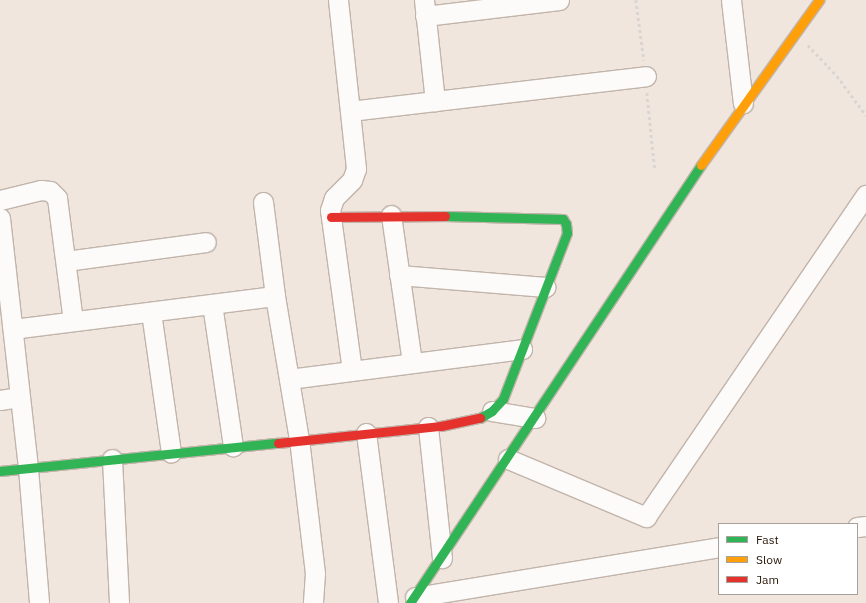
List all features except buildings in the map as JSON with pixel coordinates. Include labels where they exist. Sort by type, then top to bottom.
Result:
[{"type":"street","points":[[338,0],[350,111],[355,175],[331,204],[331,217],[352,370]]},
{"type":"street","points":[[435,101],[425,8],[559,0]]},
{"type":"street","points":[[731,0],[743,103]]},
{"type":"street","points":[[412,600],[508,459],[743,103],[819,0]]},
{"type":"street","points":[[350,111],[646,76]]},
{"type":"street","points":[[0,200],[41,190],[50,191],[57,198],[73,321]]},
{"type":"street","points":[[508,459],[646,517],[866,195]]},
{"type":"street","points":[[263,202],[275,296],[299,439],[315,573],[313,603]]},
{"type":"street","points":[[0,470],[428,427],[483,417],[492,411],[503,399],[567,233],[566,224],[563,219],[391,215],[331,217]]},
{"type":"street","points":[[391,215],[412,363]]},
{"type":"street","points":[[0,218],[28,468],[39,603]]},
{"type":"street","points":[[66,261],[206,242]]},
{"type":"street","points":[[399,275],[546,287]]},
{"type":"street","points":[[12,329],[275,296]]},
{"type":"street","points":[[212,304],[233,446]]},
{"type":"street","points":[[150,312],[171,453]]},
{"type":"street","points":[[288,379],[522,349]]},
{"type":"street","points":[[0,400],[20,397]]},
{"type":"street","points":[[492,411],[535,418]]},
{"type":"street","points":[[428,427],[442,558]]},
{"type":"street","points":[[366,433],[388,603]]},
{"type":"street","points":[[112,459],[119,603]]},
{"type":"street","points":[[412,600],[718,547]]},
{"type":"path","points":[[796,31],[837,76],[866,115]]},
{"type":"traffic: fast","points":[[410,603],[701,165]]},
{"type":"traffic: fast","points":[[445,216],[563,219],[566,224],[567,233],[503,399],[492,411],[480,418]]},
{"type":"traffic: fast","points":[[0,471],[278,443]]},
{"type":"traffic: slow","points":[[701,165],[819,0]]},
{"type":"traffic: jam","points":[[331,217],[445,216]]},
{"type":"traffic: jam","points":[[278,443],[441,426],[480,418]]}]
